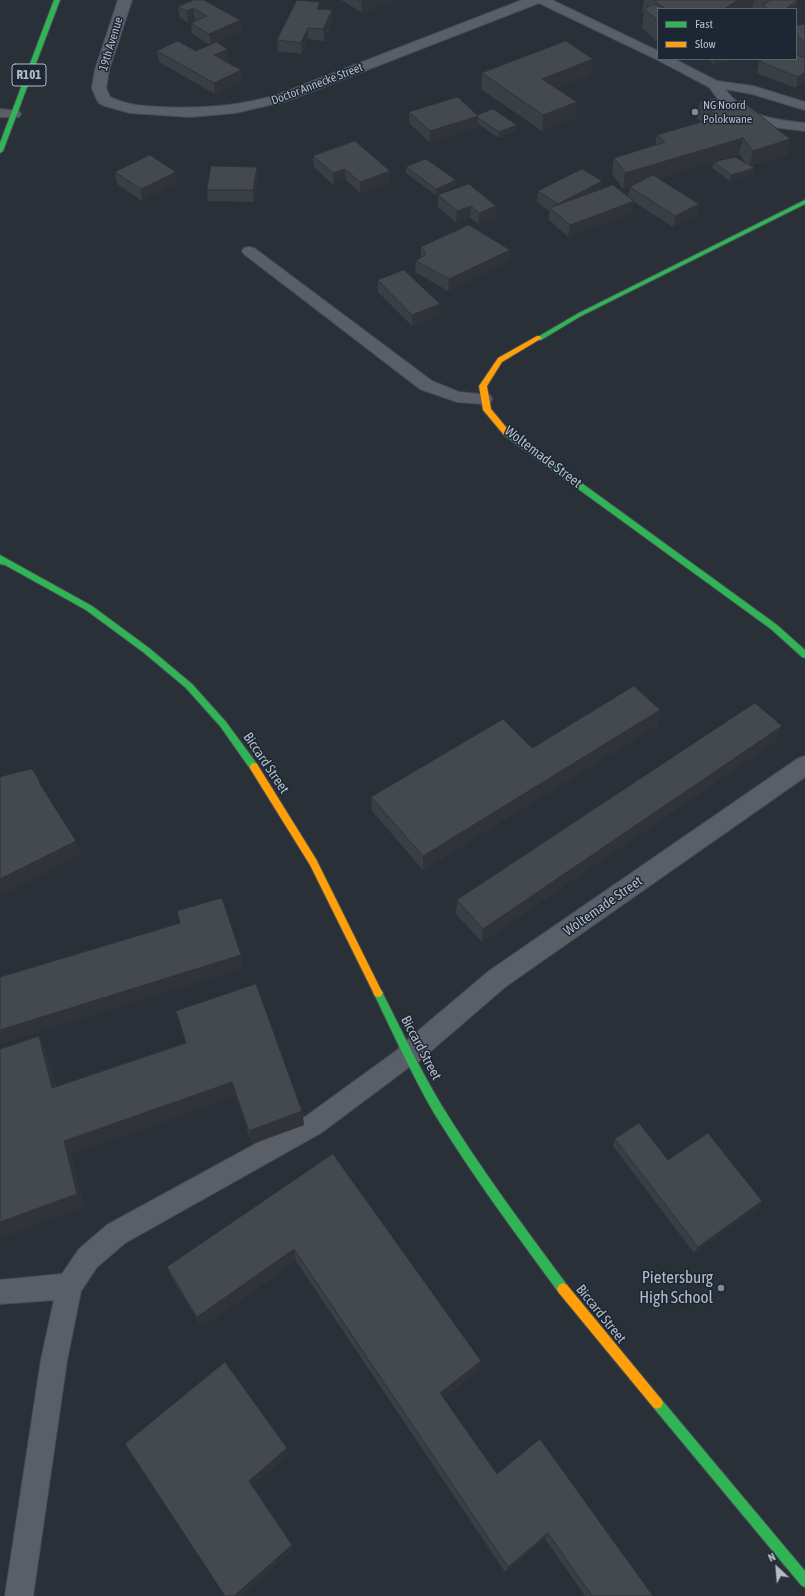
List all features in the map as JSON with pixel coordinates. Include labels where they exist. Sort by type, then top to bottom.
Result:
[{"type":"street","name":"R101","points":[[0,151],[58,0]]},
{"type":"street","name":"19th Avenue","points":[[99,88],[102,70],[125,0]]},
{"type":"street","name":"Doctor Annecke Street","points":[[99,88],[104,100],[116,106],[140,110],[187,113],[221,112],[255,106],[314,86],[534,0]]},
{"type":"street","points":[[484,399],[483,386],[500,360],[524,345],[579,315],[805,202]]},
{"type":"street","name":"Woltemade Street","points":[[484,399],[487,410],[508,434],[774,627],[805,654]]},
{"type":"street","name":"Biccard Street","points":[[2,560],[89,608],[146,650],[189,686],[223,724],[255,768],[313,862],[408,1055],[447,1124],[508,1215],[570,1298],[805,1581]]},
{"type":"street","name":"Woltemade Street","points":[[408,1055],[497,979],[805,766]]},
{"type":"lane","points":[[543,0],[657,56]]},
{"type":"lane","points":[[666,60],[714,84],[752,90],[783,98],[805,106]]},
{"type":"lane","points":[[714,84],[725,100],[743,113],[776,123],[805,127]]},
{"type":"lane","points":[[0,114],[14,114]]},
{"type":"lane","points":[[249,251],[426,385],[457,397],[484,399]]},
{"type":"lane","points":[[19,1596],[54,1360],[69,1286],[88,1258],[116,1234],[313,1126],[408,1055]]},
{"type":"lane","points":[[0,1292],[69,1286]]},
{"type":"building","points":[[194,0],[204,0],[240,20],[209,34],[191,23],[207,16],[193,8],[187,11],[178,7]]},
{"type":"building","points":[[297,0],[320,2],[317,9],[332,10],[323,29],[308,28],[301,43],[277,40]]},
{"type":"building","points":[[654,0],[738,0],[726,8],[664,8]]},
{"type":"building","points":[[771,0],[797,1],[786,8],[767,8],[763,5]]},
{"type":"building","points":[[653,4],[664,8],[657,8],[657,20],[644,9]]},
{"type":"building","points":[[805,24],[805,43],[797,35],[797,26]]},
{"type":"building","points":[[178,41],[196,51],[216,42],[228,49],[214,55],[241,70],[214,83],[157,51]]},
{"type":"building","points":[[566,41],[593,59],[542,79],[577,102],[543,115],[482,73]]},
{"type":"building","points":[[797,55],[805,58],[805,72],[798,77],[759,61],[797,60]]},
{"type":"building","points":[[458,97],[478,116],[430,131],[409,112]]},
{"type":"building","points":[[714,98],[724,106],[741,100],[790,139],[753,151],[743,138],[625,173],[614,158],[665,142],[657,135],[718,117],[700,102]]},
{"type":"building","points":[[493,109],[517,125],[499,132],[478,118],[478,115]]},
{"type":"building","points":[[355,141],[390,171],[360,182],[345,169],[333,173],[313,156]]},
{"type":"building","points":[[150,155],[176,172],[141,189],[115,172]]},
{"type":"building","points":[[735,157],[755,168],[731,175],[714,162]]},
{"type":"building","points":[[426,159],[456,180],[436,189],[406,167]]},
{"type":"building","points":[[211,166],[257,167],[253,190],[207,190]]},
{"type":"building","points":[[582,169],[602,181],[558,204],[538,191]]},
{"type":"building","points":[[653,175],[699,204],[675,216],[630,187]]},
{"type":"building","points":[[469,184],[496,206],[479,213],[471,206],[457,211],[438,195]]},
{"type":"building","points":[[613,185],[634,201],[570,225],[550,208]]},
{"type":"building","points":[[469,225],[510,250],[449,279],[416,261],[426,254],[421,247]]},
{"type":"building","points":[[404,270],[440,304],[412,315],[378,280]]},
{"type":"building","points":[[634,686],[660,710],[423,856],[371,797],[503,719],[532,748]]},
{"type":"building","points":[[755,703],[782,726],[483,929],[457,900]]},
{"type":"building","points":[[32,769],[76,841],[0,879],[0,777]]},
{"type":"building","points":[[222,898],[241,955],[0,1030],[0,977],[180,923],[177,911]]},
{"type":"building","points":[[256,984],[302,1111],[249,1131],[232,1082],[64,1141],[77,1194],[0,1222],[0,1049],[39,1036],[52,1088],[186,1043],[176,1011]]},
{"type":"building","points":[[639,1123],[668,1160],[708,1133],[762,1201],[698,1247],[615,1139]]},
{"type":"building","points":[[333,1154],[481,1361],[440,1393],[497,1474],[540,1439],[653,1596],[592,1596],[548,1533],[508,1567],[294,1249],[197,1317],[167,1267]]},
{"type":"building","points":[[225,1362],[287,1448],[249,1481],[292,1545],[234,1596],[225,1596],[125,1444]]},
{"type":"traffic: fast","points":[[0,151],[57,0]]},
{"type":"traffic: fast","points":[[539,338],[579,315],[805,202]]},
{"type":"traffic: fast","points":[[507,433],[774,627],[805,655]]},
{"type":"traffic: fast","points":[[0,558],[89,608],[146,650],[189,686],[223,724],[254,767]]},
{"type":"traffic: fast","points":[[0,561],[7,562]]},
{"type":"traffic: fast","points":[[378,993],[420,1077],[438,1109],[490,1188],[563,1289]]},
{"type":"traffic: fast","points":[[657,1403],[805,1581]]},
{"type":"traffic: slow","points":[[507,433],[487,410],[483,386],[500,360],[539,338]]},
{"type":"traffic: slow","points":[[254,767],[313,862],[378,993]]},
{"type":"traffic: slow","points":[[563,1289],[657,1403]]},
{"type":"place","name":"NG Noord Polokwane","points":[[695,112]]},
{"type":"place","name":"Pietersburg High School","points":[[721,1288]]}]
